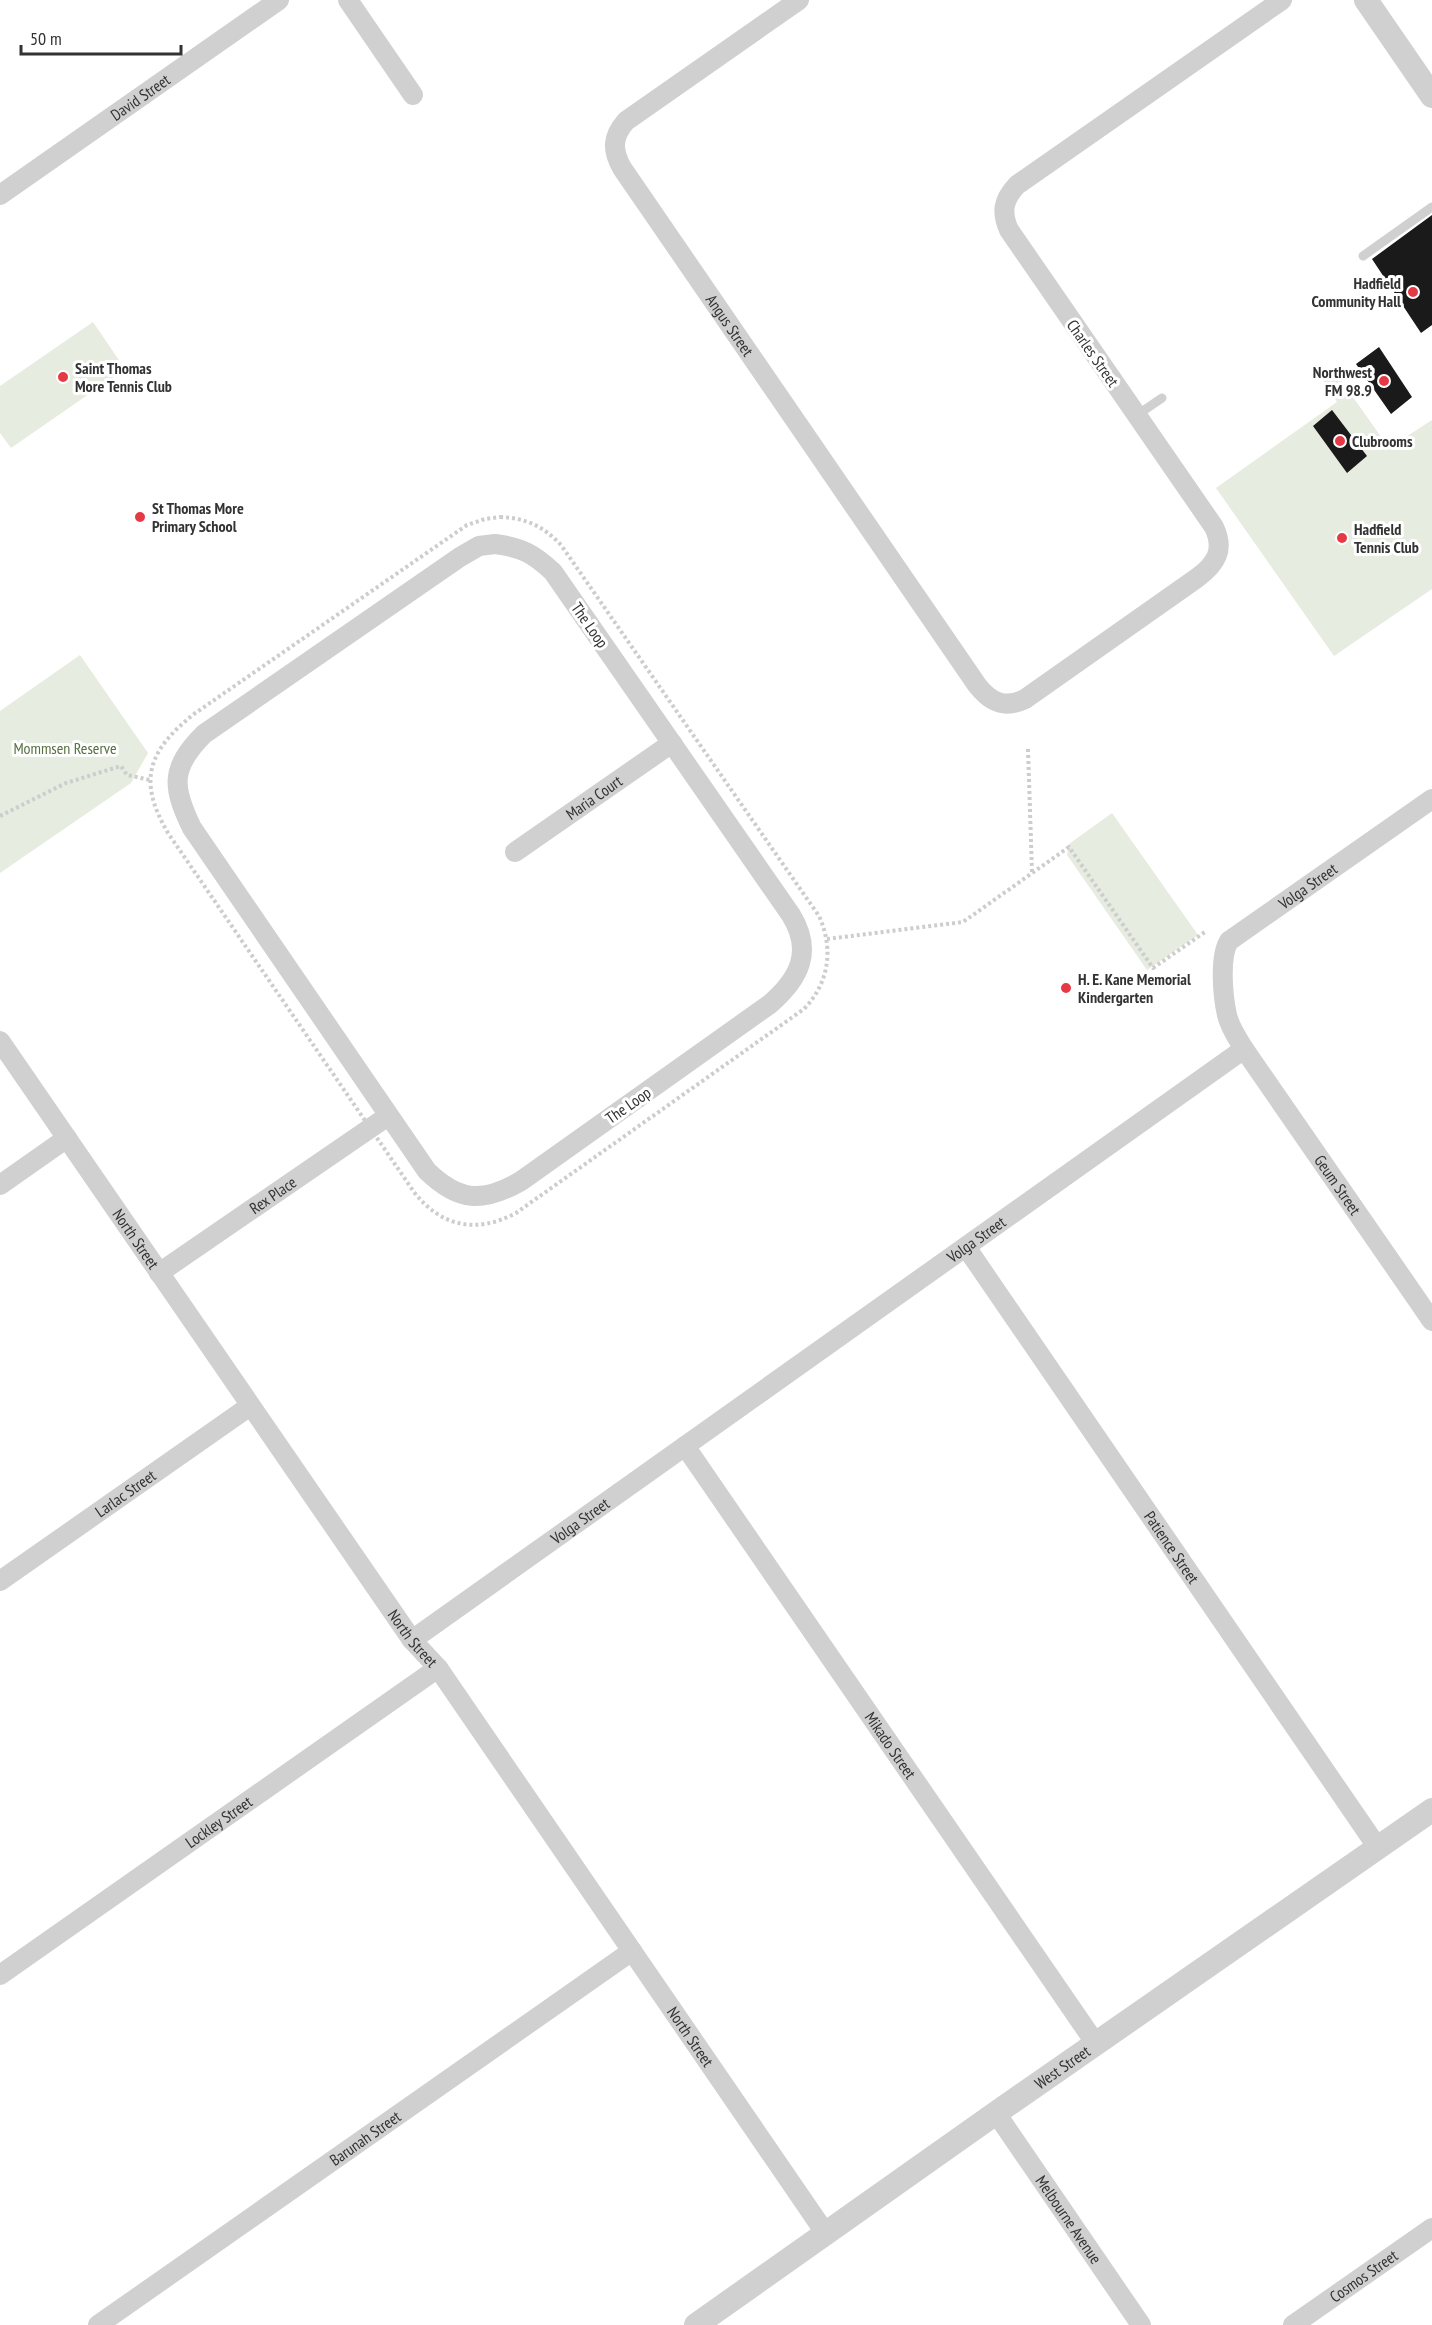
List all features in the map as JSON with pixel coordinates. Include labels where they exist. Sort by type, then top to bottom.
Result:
[{"type":"street","name":"David Street","points":[[0,195],[279,0]]},
{"type":"street","points":[[348,0],[413,95]]},
{"type":"street","name":"Angus Street","points":[[799,0],[626,122],[618,130],[614,139],[614,149],[622,168],[977,685],[989,698]]},
{"type":"street","name":"Charles Street","points":[[989,698],[1006,705],[1026,699],[1197,578],[1210,568],[1220,550],[1219,538],[1214,527],[1009,231],[1003,213],[1004,204],[1017,185],[1282,0]]},
{"type":"street","points":[[1366,0],[1432,96]]},
{"type":"street","name":"The Loop","points":[[495,544],[514,546],[537,557],[553,572],[799,928],[803,951],[794,977],[785,991],[770,1004],[504,1191],[486,1197],[466,1195],[442,1186],[427,1171],[388,1116],[192,828],[180,803],[177,784],[182,761],[190,748],[204,734],[460,557],[479,546],[495,544]]},
{"type":"street","name":"Maria Court","points":[[515,852],[672,743]]},
{"type":"street","name":"Volga Street","points":[[412,1640],[1244,1049],[1227,1016],[1222,965],[1224,949],[1229,941],[1432,799]]},
{"type":"street","name":"North Street","points":[[0,1041],[412,1640],[438,1668],[826,2234]]},
{"type":"street","name":"Geum Street","points":[[1244,1049],[1432,1321]]},
{"type":"street","name":"Rex Place","points":[[159,1273],[388,1116]]},
{"type":"street","points":[[0,1185],[67,1138]]},
{"type":"street","name":"Patience Street","points":[[966,1247],[1378,1848]]},
{"type":"street","name":"Larlac Street","points":[[0,1581],[250,1406]]},
{"type":"street","name":"Mikado Street","points":[[685,1446],[1096,2044]]},
{"type":"street","name":"Lockley Street","points":[[0,1975],[438,1668]]},
{"type":"street","name":"West Street","points":[[696,2325],[1432,1810]]},
{"type":"street","name":"Barunah Street","points":[[98,2325],[632,1951]]},
{"type":"street","name":"Melbourne Avenue","points":[[996,2113],[1141,2325]]},
{"type":"street","name":"Cosmos Street","points":[[1293,2325],[1432,2228]]},
{"type":"lane","points":[[1363,256],[1432,207]]},
{"type":"lane","points":[[1137,415],[1162,398]]},
{"type":"path","points":[[516,518],[539,526],[561,545],[819,916],[827,939],[826,970],[820,988],[804,1009],[516,1213],[502,1220],[474,1225],[446,1220],[434,1213],[414,1192],[168,833],[152,801],[150,780],[156,755],[164,741],[194,714],[467,525],[484,519],[516,518]]},
{"type":"path","points":[[1028,749],[1032,873]]},
{"type":"path","points":[[0,816],[66,783],[121,766],[127,775],[150,780]]},
{"type":"path","points":[[827,939],[963,922],[1070,847],[1153,968],[1205,932]]},
{"type":"green space","name":"Saint Thomas More Tennis Club","points":[[93,322],[125,369],[11,448],[0,433],[0,386]]},
{"type":"green space","name":"Hadfield Tennis Club","points":[[1333,369],[1389,448],[1432,420],[1432,589],[1334,656],[1216,488],[1337,402],[1321,377]]},
{"type":"green space","name":"Mommsen Reserve","points":[[80,655],[148,753],[131,783],[0,873],[0,711]]},
{"type":"green space","points":[[1112,813],[1198,935],[1147,970],[1067,855],[1069,844]]},
{"type":"building","name":"Hadfield Community Hall","points":[[1432,215],[1432,325],[1421,333],[1372,259]]},
{"type":"building","name":"Northwest FM 98.9","points":[[1379,347],[1412,397],[1391,414],[1356,364]]},
{"type":"building","name":"Clubrooms","points":[[1332,410],[1367,456],[1347,473],[1313,426]]},
{"type":"place","name":"Hadfield Community Hall","points":[[1413,292]]},
{"type":"place","name":"Saint Thomas More Tennis Club","points":[[63,377]]},
{"type":"place","name":"Northwest FM 98.9","points":[[1384,381]]},
{"type":"place","name":"Clubrooms","points":[[1340,441]]},
{"type":"place","name":"St Thomas More Primary School","points":[[140,517]]},
{"type":"place","name":"Hadfield Tennis Club","points":[[1342,538]]},
{"type":"place","name":"H. E. Kane Memorial Kindergarten","points":[[1066,988]]}]
